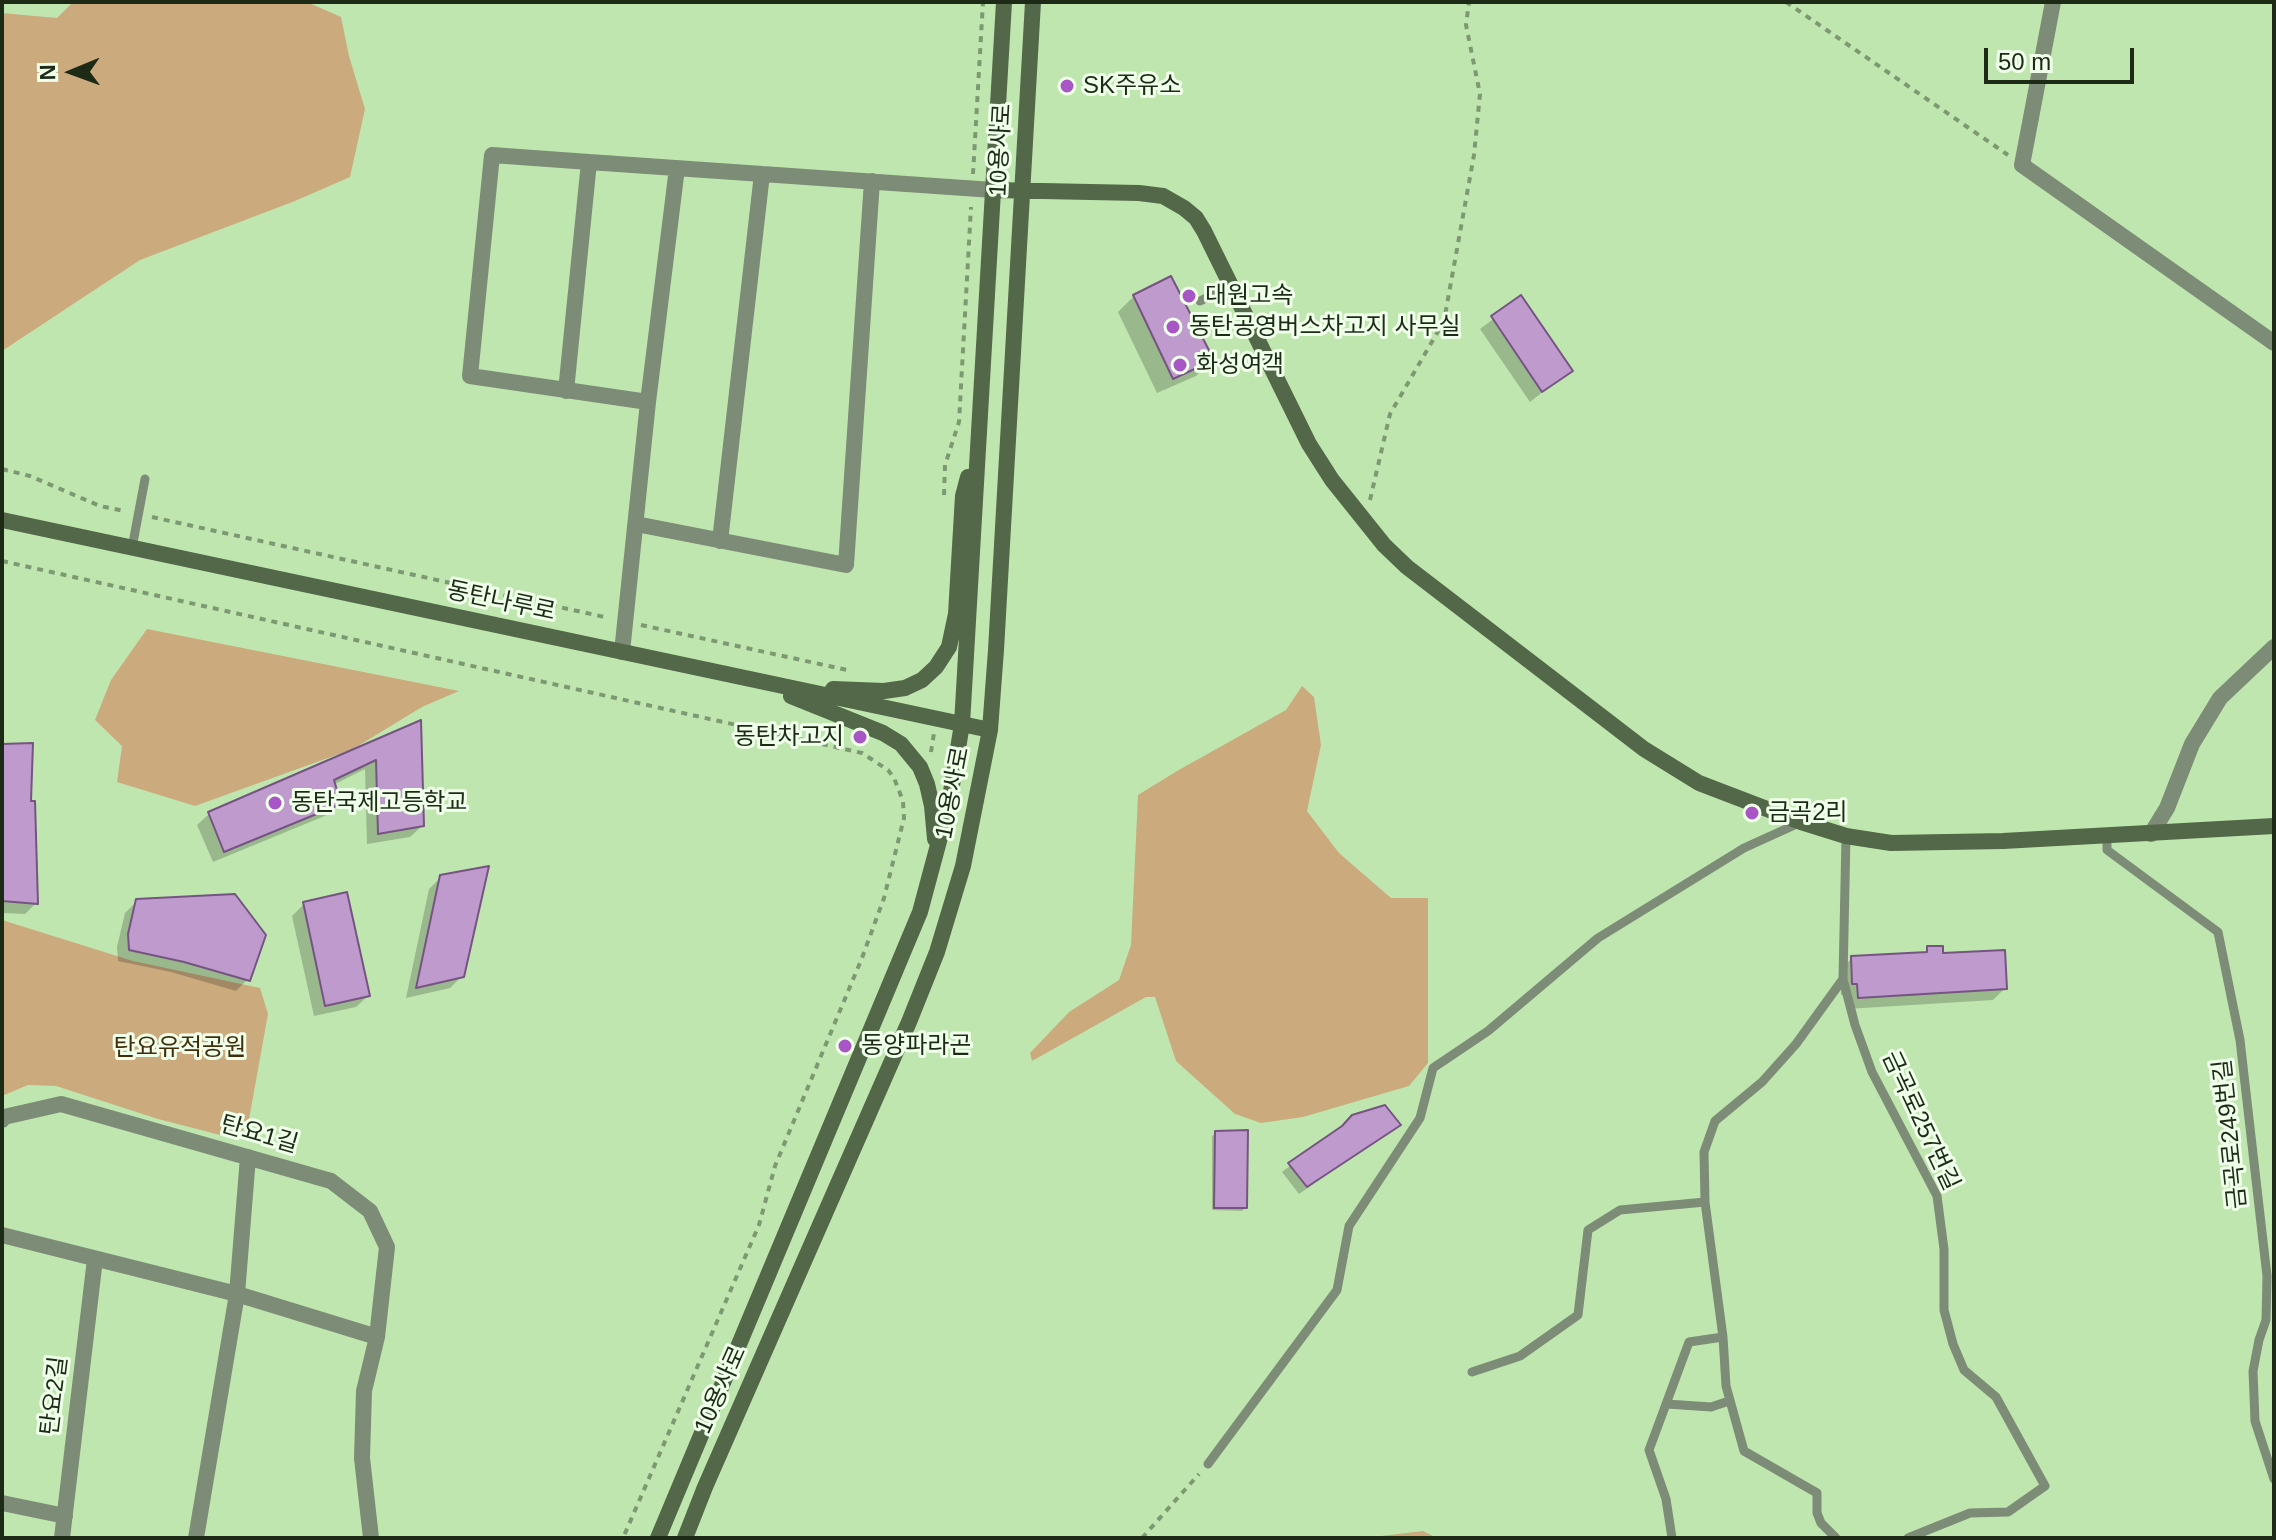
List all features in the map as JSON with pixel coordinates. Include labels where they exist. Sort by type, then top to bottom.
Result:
[{"type":"street","name":"10용사로","points":[[658,1538],[920,912],[956,767],[962,724],[1004,2]]},
{"type":"street","name":"10용사로","points":[[685,1538],[909,1022],[937,952],[963,866],[990,730],[1033,2]]},
{"type":"street","points":[[2053,2],[2022,165],[2274,343]]},
{"type":"street","points":[[648,402],[470,376],[492,155],[993,190],[1139,193],[1173,200],[1196,218],[1309,444],[1332,480],[1365,521],[1407,567],[1661,761],[1699,783],[1801,822],[1846,836],[1891,843],[2107,837],[2274,826]]},
{"type":"street","points":[[566,391],[589,162]]},
{"type":"street","points":[[622,652],[677,168]]},
{"type":"street","points":[[720,541],[762,174]]},
{"type":"street","points":[[636,524],[846,565],[872,181]]},
{"type":"street","points":[[752,680],[884,691],[905,688],[922,680],[936,667],[949,647],[956,614],[963,496],[977,442]]},
{"type":"street","name":"동탄나루로","points":[[2,520],[990,730]]},
{"type":"street","points":[[2151,834],[2167,808],[2192,744],[2220,698],[2274,647]]},
{"type":"street","points":[[752,680],[883,733],[901,744],[920,767],[927,784],[935,834],[934,864]]},
{"type":"street","name":"탄요1길","points":[[2,1120],[61,1104],[331,1181],[370,1211],[387,1247],[377,1337],[363,1404],[362,1458],[371,1538]]},
{"type":"street","points":[[196,1538],[237,1294],[248,1157]]},
{"type":"street","points":[[2,1235],[237,1294],[377,1337]]},
{"type":"street","name":"탄요2길","points":[[62,1538],[95,1259]]},
{"type":"street","points":[[2,1503],[65,1516]]},
{"type":"lane","points":[[1200,301],[1231,286]]},
{"type":"lane","points":[[132,548],[145,479]]},
{"type":"lane","points":[[1208,1464],[1337,1290],[1349,1226],[1420,1118],[1433,1068],[1488,1031],[1598,938],[1744,848],[1801,822]]},
{"type":"lane","name":"금곡로257번길","points":[[1846,836],[1843,979],[1855,1025],[1872,1072],[1937,1196],[1944,1249],[1944,1310],[1953,1344],[1964,1370],[1996,1397],[2045,1486],[2008,1512],[1970,1513],[1908,1538]]},
{"type":"lane","name":"금곡로249번길","points":[[2107,837],[2107,850],[2218,932],[2240,1040],[2267,1276],[2266,1320],[2253,1371],[2255,1421],[2274,1479]]},
{"type":"lane","points":[[1836,1538],[1821,1523],[1817,1513],[1817,1493],[1744,1451],[1729,1401],[1705,1202],[1704,1152],[1715,1121],[1762,1082],[1796,1044],[1843,979]]},
{"type":"lane","points":[[1472,1372],[1520,1356],[1578,1315],[1588,1230],[1620,1210],[1705,1202]]},
{"type":"lane","points":[[1672,1538],[1666,1499],[1649,1450],[1689,1342],[1723,1337]]},
{"type":"lane","points":[[1667,1404],[1711,1407],[1729,1401]]},
{"type":"path","points":[[944,496],[945,465],[959,422],[983,2]]},
{"type":"path","points":[[1365,521],[1390,414],[1444,321],[1474,155],[1480,94],[1466,25],[1469,2]]},
{"type":"path","points":[[1786,2],[2022,165]]},
{"type":"path","points":[[2,469],[30,476],[100,506],[852,672]]},
{"type":"path","points":[[2,561],[862,753],[888,770],[894,778],[903,801],[904,818],[884,898],[775,1166],[759,1225],[623,1538]]},
{"type":"path","points":[[1142,1538],[1208,1464]]},
{"type":"green space","points":[[73,2],[307,2],[341,17],[365,109],[350,177],[140,260],[2,351],[2,13],[57,18]]},
{"type":"green space","points":[[147,629],[459,691],[422,707],[353,749],[195,806],[117,782],[122,746],[95,720],[111,680]]},
{"type":"green space","points":[[1302,686],[1314,697],[1321,745],[1307,811],[1339,853],[1391,898],[1428,898],[1428,1063],[1409,1086],[1303,1117],[1261,1123],[1235,1114],[1176,1061],[1155,997],[1146,997],[1032,1061],[1030,1053],[1069,1012],[1119,980],[1131,945],[1138,795],[1286,710]]},
{"type":"green space","name":"탄요유적공원","points":[[2,920],[133,961],[260,988],[268,1014],[248,1125],[239,1134],[228,1137],[158,1119],[56,1086],[28,1085],[2,1096]]},
{"type":"green space","points":[[1423,1531],[1437,1538],[1364,1538]]},
{"type":"building","name":"동탄공영버스차고지 사무실","points":[[1171,276],[1214,360],[1173,379],[1133,295]]},
{"type":"building","points":[[1521,295],[1573,371],[1542,392],[1491,316]]},
{"type":"building","points":[[421,720],[424,826],[378,834],[376,760],[334,780],[341,804],[224,852],[208,812]]},
{"type":"building","points":[[33,743],[31,801],[35,801],[38,904],[2,901],[2,744]]},
{"type":"building","points":[[489,866],[464,977],[416,988],[440,875]]},
{"type":"building","points":[[347,892],[370,996],[325,1006],[303,902]]},
{"type":"building","points":[[235,894],[266,935],[250,981],[129,950],[128,934],[136,899]]},
{"type":"building","points":[[1927,946],[1943,946],[1943,953],[2005,950],[2007,989],[1858,998],[1857,984],[1852,984],[1851,956],[1927,952]]},
{"type":"building","points":[[1385,1105],[1401,1125],[1307,1187],[1288,1163],[1342,1126],[1352,1115]]},
{"type":"building","points":[[1248,1130],[1247,1208],[1214,1208],[1215,1131]]},
{"type":"place","name":"SK주유소","points":[[1067,86]]},
{"type":"place","name":"대원고속","points":[[1189,296]]},
{"type":"place","name":"동탄공영버스차고지 사무실","points":[[1173,327]]},
{"type":"place","name":"화성여객","points":[[1180,365]]},
{"type":"place","name":"동탄차고지","points":[[860,737]]},
{"type":"place","name":"동탄국제고등학교","points":[[275,803]]},
{"type":"place","name":"금곡2리","points":[[1752,813]]},
{"type":"place","name":"동양파라곤","points":[[845,1046]]}]
